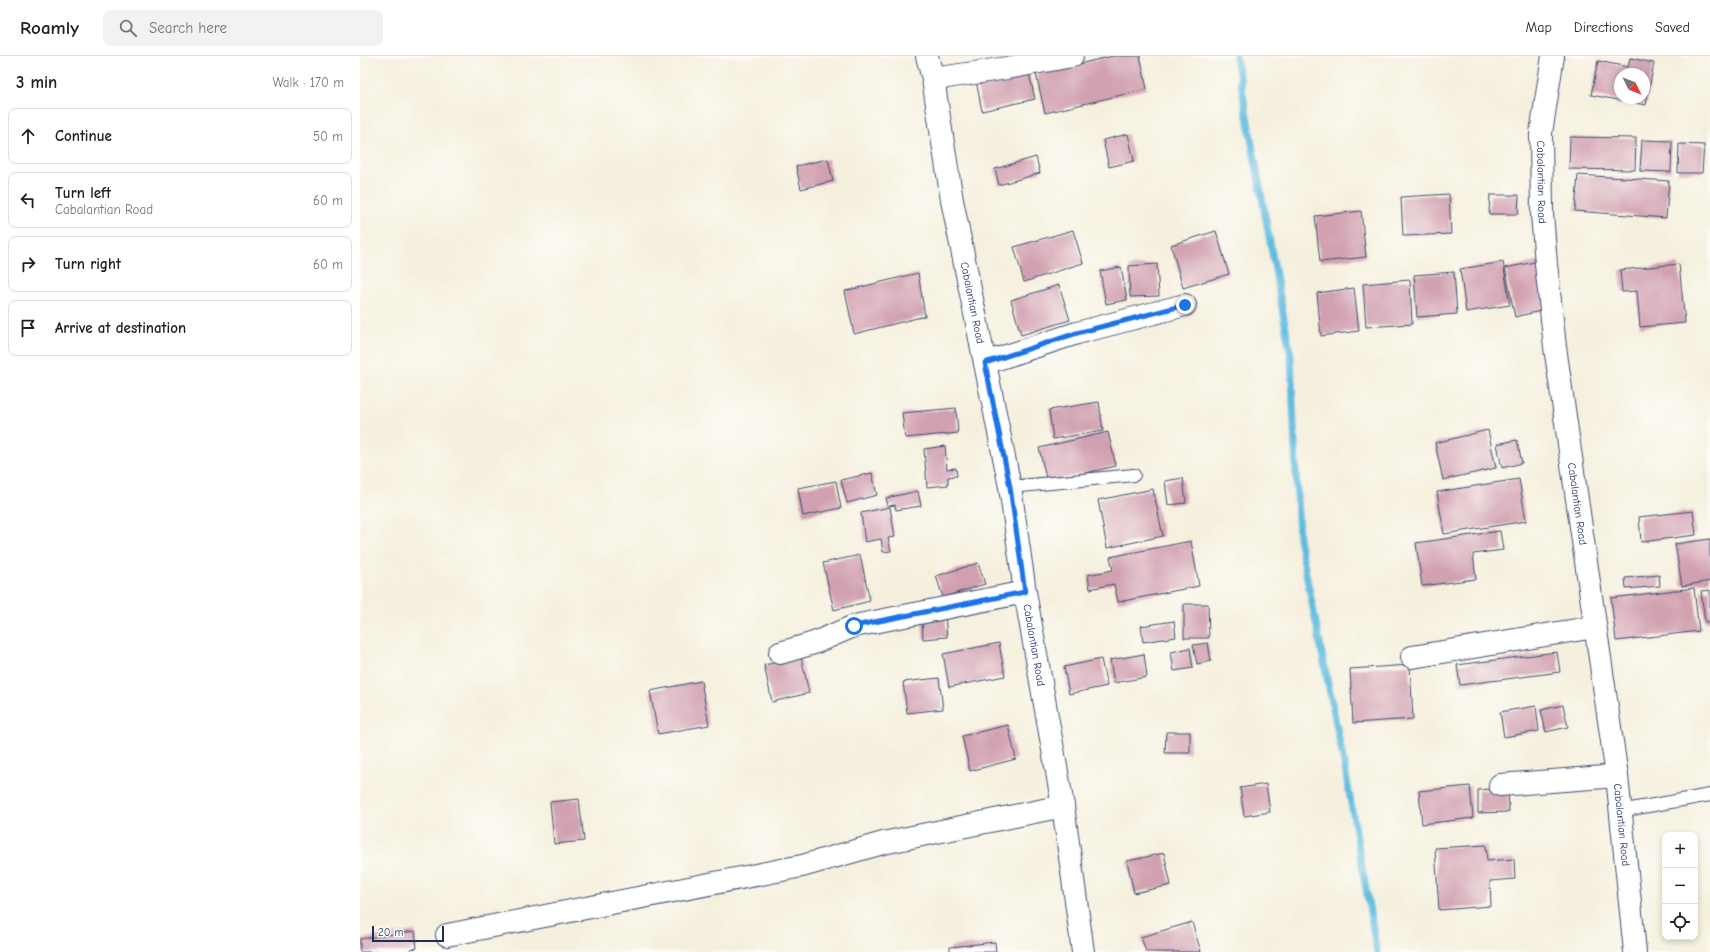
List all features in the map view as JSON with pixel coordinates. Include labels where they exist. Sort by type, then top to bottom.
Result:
[{"type":"street","name":"Cabalantian Road","points":[[927,56],[933,79],[952,200],[1010,487],[1025,592],[1063,806],[1083,952]]},
{"type":"street","points":[[933,79],[1007,68],[1072,56]]},
{"type":"street","name":"Cabalantian Road","points":[[1553,56],[1541,134],[1542,213],[1546,264],[1555,347],[1617,776],[1635,952]]},
{"type":"street","points":[[985,363],[1077,333],[1185,305]]},
{"type":"street","points":[[780,654],[814,643],[854,626],[1025,592]]},
{"type":"street","points":[[1412,657],[1595,627]]},
{"type":"street","points":[[1500,785],[1617,776]]},
{"type":"street","points":[[447,935],[802,866],[883,843],[1063,806]]},
{"type":"lane","points":[[1010,487],[1134,475]]},
{"type":"lane","points":[[1620,810],[1710,795]]},
{"type":"building","points":[[1113,56],[1140,56],[1147,89],[1045,113],[1036,74]]},
{"type":"building","points":[[1630,58],[1654,63],[1650,84],[1650,68],[1614,68],[1614,99],[1591,95],[1598,61],[1628,67]]},
{"type":"building","points":[[1028,69],[1035,99],[982,111],[976,81]]},
{"type":"building","points":[[1128,134],[1134,161],[1109,167],[1103,140]]},
{"type":"building","points":[[1570,137],[1636,138],[1635,170],[1569,169]]},
{"type":"building","points":[[1642,140],[1672,141],[1671,172],[1640,171]]},
{"type":"building","points":[[1679,144],[1704,145],[1702,173],[1678,173]]},
{"type":"building","points":[[1036,157],[1040,173],[999,185],[995,169]]},
{"type":"building","points":[[828,159],[833,181],[801,189],[796,166]]},
{"type":"building","points":[[1578,175],[1669,181],[1666,218],[1575,211]]},
{"type":"building","points":[[1449,194],[1451,234],[1403,236],[1401,197]]},
{"type":"building","points":[[1490,195],[1519,195],[1518,214],[1489,214]]},
{"type":"building","points":[[1361,211],[1366,257],[1320,262],[1315,216]]},
{"type":"building","points":[[1073,230],[1083,263],[1024,282],[1014,247]]},
{"type":"building","points":[[1216,231],[1229,274],[1183,288],[1171,245]]},
{"type":"building","points":[[1540,261],[1549,309],[1515,317],[1505,268]]},
{"type":"building","points":[[1503,262],[1510,305],[1466,312],[1460,269]]},
{"type":"building","points":[[1157,264],[1159,296],[1130,297],[1129,266]]},
{"type":"building","points":[[1679,264],[1685,323],[1640,327],[1637,291],[1622,292],[1620,270]]},
{"type":"building","points":[[1121,267],[1127,300],[1106,304],[1100,271]]},
{"type":"building","points":[[1454,272],[1457,314],[1417,317],[1414,275]]},
{"type":"building","points":[[918,273],[925,316],[854,334],[845,291]]},
{"type":"building","points":[[1410,280],[1412,324],[1366,327],[1363,284]]},
{"type":"building","points":[[1059,285],[1070,320],[1021,335],[1011,300]]},
{"type":"building","points":[[1354,288],[1359,331],[1321,336],[1317,293]]},
{"type":"building","points":[[1099,402],[1103,431],[1053,439],[1049,410]]},
{"type":"building","points":[[956,408],[958,433],[905,438],[902,413]]},
{"type":"building","points":[[1488,430],[1496,468],[1443,480],[1435,443]]},
{"type":"building","points":[[1108,432],[1116,466],[1047,482],[1039,448]]},
{"type":"building","points":[[1517,440],[1522,463],[1502,468],[1497,444]]},
{"type":"building","points":[[945,446],[947,469],[956,468],[957,476],[948,477],[948,485],[927,487],[924,449]]},
{"type":"building","points":[[872,473],[877,495],[847,503],[841,480]]},
{"type":"building","points":[[1183,478],[1186,503],[1168,505],[1165,481]]},
{"type":"building","points":[[1519,479],[1526,521],[1444,534],[1437,492]]},
{"type":"building","points":[[836,481],[841,508],[803,516],[798,488]]},
{"type":"building","points":[[1153,489],[1163,536],[1107,548],[1098,500]]},
{"type":"building","points":[[918,491],[921,506],[896,510],[895,505],[888,506],[886,498]]},
{"type":"building","points":[[890,507],[895,537],[888,538],[891,551],[883,552],[881,539],[865,542],[861,513]]},
{"type":"building","points":[[1693,511],[1696,535],[1641,542],[1639,517]]},
{"type":"building","points":[[1500,531],[1503,550],[1473,554],[1476,579],[1422,586],[1416,543]]},
{"type":"building","points":[[1710,539],[1710,581],[1682,586],[1675,544]]},
{"type":"building","points":[[1191,541],[1199,586],[1118,602],[1114,584],[1090,589],[1088,575],[1113,570],[1110,557]]},
{"type":"building","points":[[860,555],[870,601],[834,610],[823,563]]},
{"type":"building","points":[[978,563],[985,584],[943,597],[936,576]]},
{"type":"building","points":[[1659,575],[1660,586],[1626,589],[1625,578]]},
{"type":"building","points":[[1694,588],[1699,631],[1616,641],[1611,598]]},
{"type":"building","points":[[1710,590],[1710,622],[1705,622],[1701,591]]},
{"type":"building","points":[[1184,604],[1208,604],[1209,638],[1184,638]]},
{"type":"building","points":[[945,614],[947,637],[923,639],[922,616]]},
{"type":"building","points":[[1174,621],[1176,637],[1143,642],[1141,626]]},
{"type":"building","points":[[999,643],[1005,676],[949,687],[943,654]]},
{"type":"building","points":[[1208,643],[1211,661],[1197,664],[1193,645]]},
{"type":"building","points":[[1190,648],[1193,668],[1174,671],[1171,652]]},
{"type":"building","points":[[1557,652],[1560,672],[1460,685],[1457,665]]},
{"type":"building","points":[[1144,654],[1147,677],[1114,683],[1110,660]]},
{"type":"building","points":[[801,657],[809,693],[772,702],[764,665]]},
{"type":"building","points":[[1101,659],[1107,686],[1069,694],[1064,667]]},
{"type":"building","points":[[1410,665],[1413,719],[1353,723],[1350,669]]},
{"type":"building","points":[[939,678],[943,709],[907,713],[903,682]]},
{"type":"building","points":[[701,681],[709,725],[658,734],[650,691]]},
{"type":"building","points":[[1563,705],[1568,727],[1546,732],[1541,710]]},
{"type":"building","points":[[1536,706],[1539,731],[1504,737],[1500,712]]},
{"type":"building","points":[[1008,725],[1016,759],[970,771],[962,736]]},
{"type":"building","points":[[1166,732],[1190,732],[1190,753],[1165,753]]},
{"type":"building","points":[[1266,784],[1270,812],[1244,816],[1240,788]]},
{"type":"building","points":[[1470,786],[1473,818],[1422,824],[1419,791]]},
{"type":"building","points":[[1508,788],[1509,812],[1478,813],[1478,790]]},
{"type":"building","points":[[579,799],[584,841],[554,844],[550,802]]},
{"type":"building","points":[[1486,845],[1487,861],[1514,859],[1515,879],[1490,881],[1491,906],[1439,910],[1435,848]]},
{"type":"building","points":[[1164,853],[1171,885],[1134,893],[1127,861]]},
{"type":"building","points":[[1192,922],[1201,952],[1146,952],[1141,937]]},
{"type":"building","points":[[415,931],[417,948],[410,949],[411,952],[360,952],[360,939]]},
{"type":"building","points":[[995,942],[996,952],[950,952],[950,947]]},
{"type":"waterway","points":[[1236,56],[1291,357],[1299,538],[1344,763],[1377,952]]},
{"type":"route","points":[[854,626],[1025,592],[1010,487],[985,363],[1020,350],[1077,333],[1185,305]]}]
